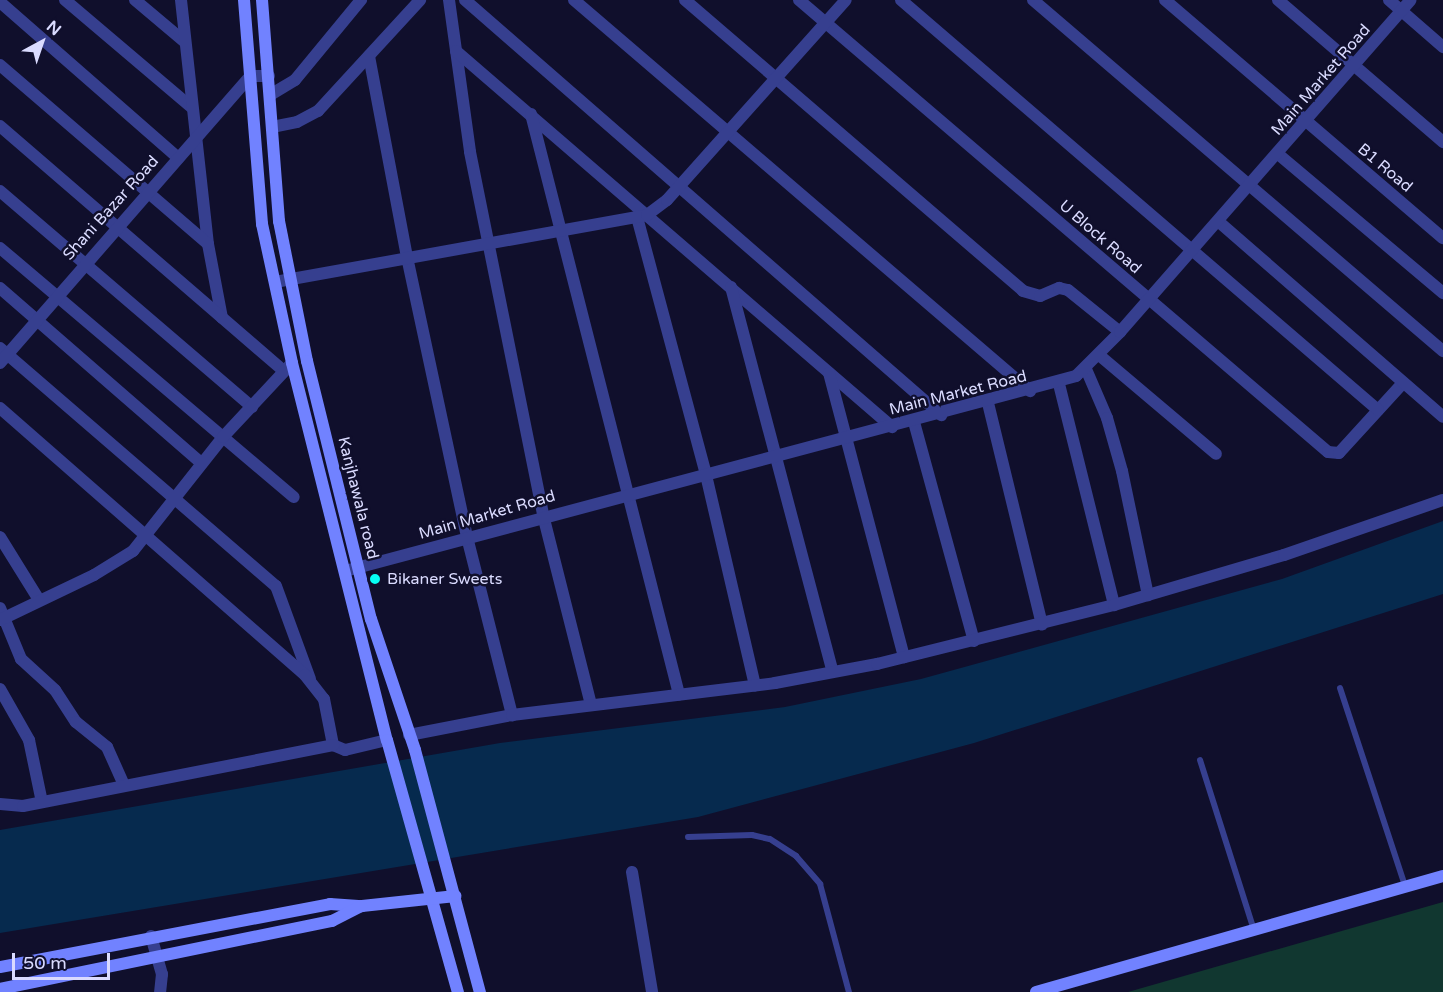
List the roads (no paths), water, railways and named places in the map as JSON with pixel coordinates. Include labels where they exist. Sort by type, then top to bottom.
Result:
[{"type":"main road","name":"Kanjhawala road","points":[[244,0],[262,224],[275,282],[288,367],[458,992]]},
{"type":"main road","name":"Kanjhawala road","points":[[262,0],[279,221],[291,279],[371,619],[415,750],[480,992]]},
{"type":"main road","points":[[1036,992],[1405,886],[1442,880]]},
{"type":"main road","points":[[0,967],[151,936],[330,904],[362,906],[455,897]]},
{"type":"main road","points":[[0,989],[332,921],[362,906]]},
{"type":"street","points":[[65,0],[190,107]]},
{"type":"street","points":[[135,0],[185,42]]},
{"type":"street","points":[[181,0],[190,107],[208,244],[222,318]]},
{"type":"street","points":[[270,96],[295,80],[361,0]]},
{"type":"street","points":[[272,127],[310,117],[420,0]]},
{"type":"street","points":[[449,0],[488,242],[543,515],[591,705]]},
{"type":"street","points":[[465,0],[941,415]]},
{"type":"street","points":[[574,0],[1030,392]]},
{"type":"street","points":[[685,0],[1023,291],[1040,297],[1059,288],[1068,290],[1120,332]]},
{"type":"street","name":"U Block Road","points":[[799,0],[1148,301],[1328,452],[1339,453],[1378,410]]},
{"type":"street","points":[[275,282],[642,216],[661,206],[846,0]]},
{"type":"street","points":[[901,0],[1378,410],[1403,383]]},
{"type":"street","points":[[1033,0],[1443,351]]},
{"type":"street","name":"B1 Road","points":[[1165,0],[1443,238]]},
{"type":"street","points":[[1278,0],[1443,142]]},
{"type":"street","points":[[1389,0],[1443,47]]},
{"type":"street","name":"Main Market Road","points":[[345,571],[543,515],[630,495],[1059,384],[1086,369],[1099,355],[1251,186],[1411,0]]},
{"type":"street","points":[[0,2],[178,158]]},
{"type":"street","points":[[456,51],[531,114],[642,216],[731,287],[892,427]]},
{"type":"street","points":[[369,56],[407,257],[467,537],[512,715]]},
{"type":"street","points":[[0,65],[208,244]]},
{"type":"street","points":[[250,76],[269,76]]},
{"type":"street","name":"Shani Bazar Road","points":[[2,355],[38,319],[55,296],[250,76]]},
{"type":"street","points":[[531,114],[679,694]]},
{"type":"street","points":[[0,126],[222,318],[288,367],[222,437],[172,496],[147,535],[116,563],[2,615],[21,659],[55,690],[76,722],[107,747],[124,785]]},
{"type":"street","points":[[1278,154],[1443,293]]},
{"type":"street","points":[[0,191],[252,407]]},
{"type":"street","points":[[642,216],[755,685]]},
{"type":"street","points":[[1219,222],[1443,417]]},
{"type":"street","points":[[0,248],[294,497]]},
{"type":"street","points":[[731,287],[833,672]]},
{"type":"street","points":[[0,288],[201,463]]},
{"type":"street","points":[[2,355],[276,586],[313,686]]},
{"type":"street","points":[[1099,355],[1216,454]]},
{"type":"street","points":[[1086,369],[1107,418],[1122,471],[1148,595]]},
{"type":"street","points":[[829,372],[849,437],[904,657]]},
{"type":"street","points":[[1059,384],[1114,605]]},
{"type":"street","points":[[988,403],[1042,624]]},
{"type":"street","points":[[0,408],[147,535],[313,686],[324,699],[333,745]]},
{"type":"street","points":[[914,422],[974,641]]},
{"type":"street","points":[[409,735],[512,715],[755,685],[904,657],[1114,605],[1284,555],[1443,500]]},
{"type":"street","points":[[0,537],[39,600]]},
{"type":"street","points":[[0,689],[30,740],[42,802]]},
{"type":"street","points":[[0,804],[23,806],[333,745],[345,750],[389,745]]},
{"type":"street","points":[[632,872],[652,992]]},
{"type":"street","points":[[151,936],[162,974],[160,992]]},
{"type":"lane","points":[[1340,688],[1405,886]]},
{"type":"lane","points":[[1200,760],[1254,930]]},
{"type":"lane","points":[[688,837],[752,835],[770,839],[796,856],[819,884],[849,992]]},
{"type":"water","points":[[1443,521],[1443,594],[974,743],[698,817],[0,933],[0,830],[500,743],[785,707],[921,679],[1282,579]]},
{"type":"place","name":"Bikaner Sweets","points":[[375,579]]}]
